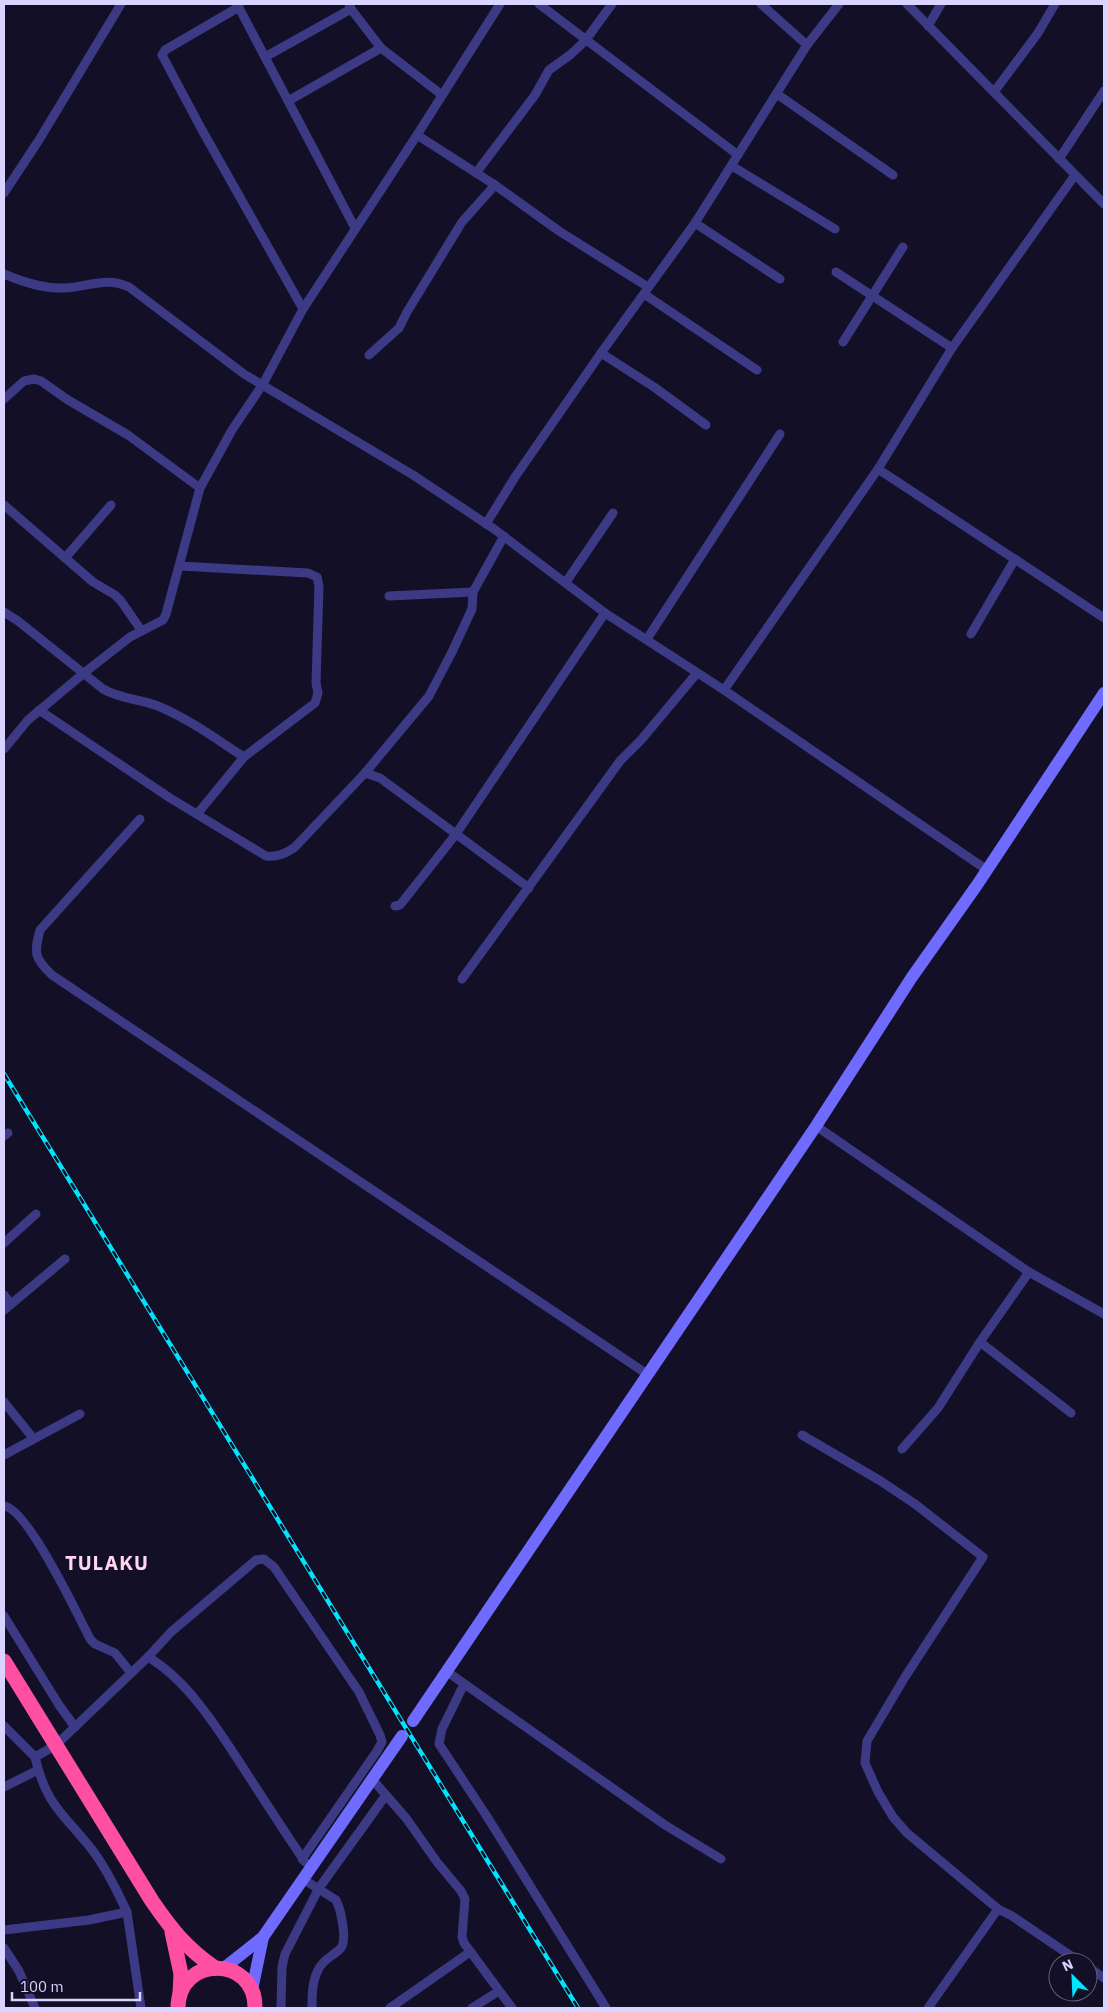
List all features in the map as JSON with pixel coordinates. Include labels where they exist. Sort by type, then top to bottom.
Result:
[{"type":"highway","points":[[4,1661],[105,1827],[171,1928],[192,1952],[219,1968],[240,1976],[252,1990],[255,2008]]},
{"type":"highway","points":[[171,1928],[178,1960],[180,1993],[178,2008]]},
{"type":"highway","points":[[180,1993],[191,1978],[206,1969],[219,1968]]},
{"type":"street","points":[[4,193],[39,140],[121,4]]},
{"type":"street","points":[[4,749],[28,720],[119,644],[141,630],[163,620],[180,566],[200,488],[236,424],[263,384],[302,309],[417,135],[500,4]]},
{"type":"street","points":[[539,4],[585,41],[655,91],[738,155]]},
{"type":"street","points":[[476,173],[530,102],[549,70],[585,41],[612,4]]},
{"type":"street","points":[[761,4],[807,45]]},
{"type":"street","points":[[486,524],[515,477],[600,353],[695,223],[807,45],[839,4]]},
{"type":"street","points":[[907,4],[1104,204]]},
{"type":"street","points":[[928,26],[941,4]]},
{"type":"street","points":[[994,92],[1038,33],[1055,4]]},
{"type":"street","points":[[302,309],[162,55],[165,50],[238,5],[356,228]]},
{"type":"street","points":[[265,57],[350,6],[381,48],[442,95]]},
{"type":"street","points":[[288,101],[381,48]]},
{"type":"street","points":[[1059,159],[1104,90]]},
{"type":"street","points":[[777,94],[893,175]]},
{"type":"street","points":[[417,135],[495,185],[757,370]]},
{"type":"street","points":[[732,166],[835,230]]},
{"type":"street","points":[[724,690],[878,469],[952,348],[1075,175]]},
{"type":"street","points":[[369,355],[400,328],[407,312],[462,222],[495,185]]},
{"type":"street","points":[[695,223],[780,279]]},
{"type":"street","points":[[843,342],[903,247]]},
{"type":"street","points":[[836,272],[952,348]]},
{"type":"street","points":[[4,274],[37,285],[64,288],[111,281],[129,287],[244,374],[412,475],[504,536],[605,612],[724,690],[987,870]]},
{"type":"street","points":[[600,353],[654,387],[706,425]]},
{"type":"street","points":[[4,399],[24,381],[34,379],[41,381],[68,400],[128,435],[200,488]]},
{"type":"street","points":[[647,639],[780,434]]},
{"type":"street","points":[[878,469],[1104,618]]},
{"type":"street","points":[[4,505],[93,582],[121,601],[141,630]]},
{"type":"street","points":[[65,558],[111,505]]},
{"type":"street","points":[[566,582],[613,513]]},
{"type":"street","points":[[39,710],[170,798],[198,813],[266,856],[276,857],[287,853],[295,847],[365,773],[429,696],[472,609],[473,592],[504,536]]},
{"type":"street","points":[[971,634],[1015,559]]},
{"type":"street","points":[[180,566],[308,573],[317,577],[319,586],[316,683],[318,693],[314,703],[244,757],[198,813]]},
{"type":"street","points":[[389,596],[473,592]]},
{"type":"street","points":[[4,612],[103,689],[112,694],[158,707],[199,728],[244,757]]},
{"type":"street","points":[[395,906],[400,905],[456,834],[605,612]]},
{"type":"street","points":[[462,979],[620,761],[697,673]]},
{"type":"street","points":[[413,1721],[816,1126],[912,977],[987,870],[1104,693]]},
{"type":"street","points":[[365,773],[380,778],[529,888]]},
{"type":"street","points":[[140,819],[40,930],[35,951],[40,964],[76,992],[647,1374]]},
{"type":"street","points":[[816,1126],[1029,1272],[1104,1314]]},
{"type":"street","points":[[4,1243],[36,1214]]},
{"type":"street","points":[[4,1310],[65,1259]]},
{"type":"street","points":[[902,1450],[938,1408],[980,1342],[1029,1272]]},
{"type":"street","points":[[4,1295],[11,1304]]},
{"type":"street","points":[[980,1342],[1071,1414]]},
{"type":"street","points":[[4,1402],[33,1438]]},
{"type":"street","points":[[4,1455],[80,1414]]},
{"type":"street","points":[[802,1435],[879,1480],[915,1504],[983,1557],[905,1677],[867,1741],[865,1763],[878,1792],[893,1817],[907,1833],[998,1909],[1012,1916],[1065,1952]]},
{"type":"street","points":[[4,1506],[15,1511],[42,1548],[90,1639],[95,1644],[115,1652],[132,1673]]},
{"type":"street","points":[[35,1757],[56,1745],[132,1673],[171,1632],[256,1560],[264,1558],[274,1567],[359,1692],[380,1734],[382,1742],[263,1937],[252,1990]]},
{"type":"street","points":[[4,1616],[59,1705],[75,1727]]},
{"type":"street","points":[[148,1657],[158,1663],[177,1681],[209,1716],[305,1869],[319,1888],[336,1900],[338,1904],[345,1941],[342,1948],[328,1957],[318,1968],[312,1986],[312,2008]]},
{"type":"street","points":[[446,1671],[665,1825],[721,1859]]},
{"type":"street","points":[[464,1684],[442,1730],[438,1744],[486,1815],[606,2008]]},
{"type":"street","points":[[4,1726],[35,1757],[47,1793],[57,1810],[92,1851],[109,1875],[127,1912],[141,2008]]},
{"type":"street","points":[[305,1869],[402,1736]]},
{"type":"street","points":[[4,1787],[38,1770]]},
{"type":"street","points":[[372,1779],[406,1818],[437,1862],[461,1891],[465,1900],[466,1910],[462,1936],[470,1952],[512,2008]]},
{"type":"street","points":[[281,2008],[282,1967],[285,1954],[319,1888],[386,1796]]},
{"type":"street","points":[[928,2008],[998,1909]]},
{"type":"street","points":[[4,1930],[89,1920],[127,1912]]},
{"type":"street","points":[[219,1968],[263,1937]]},
{"type":"street","points":[[4,1948],[19,1971],[34,2008]]},
{"type":"street","points":[[390,2008],[470,1952]]},
{"type":"street","points":[[472,2008],[498,1990]]},
{"type":"railway","points":[[4,1074],[578,2008]]},
{"type":"district","name":"TULAKU","points":[[107,1562]]}]
